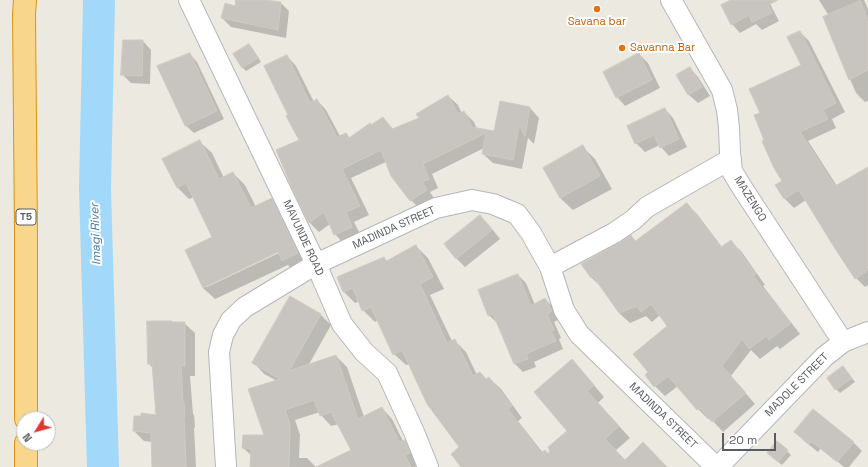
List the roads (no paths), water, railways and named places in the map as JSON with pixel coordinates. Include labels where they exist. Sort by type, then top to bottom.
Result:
[{"type":"highway","name":"T5","points":[[23,5],[26,227],[26,411]]},
{"type":"highway","points":[[26,451],[26,467]]},
{"type":"street","name":"MAVUNDE ROAD","points":[[189,0],[316,264],[342,324],[364,352],[387,374],[414,432],[428,467]]},
{"type":"street","name":"MAZENGO","points":[[671,0],[722,90],[727,110],[732,171],[842,342]]},
{"type":"street","points":[[550,267],[614,232],[633,220],[647,207],[731,159]]},
{"type":"street","name":"MADINDA STREET","points":[[226,467],[219,352],[223,335],[231,320],[245,307],[316,264],[436,208],[472,200],[493,204],[517,214],[531,233],[550,267],[564,310],[578,334],[717,467]]},
{"type":"street","name":"MADOLE STREET","points":[[717,467],[824,357],[842,342],[868,332]]},
{"type":"waterway","name":"Imagi River","points":[[99,0],[95,189],[103,467]]},
{"type":"place","name":"Savana bar","points":[[597,9]]},
{"type":"place","name":"Savanna Bar","points":[[622,48]]}]
